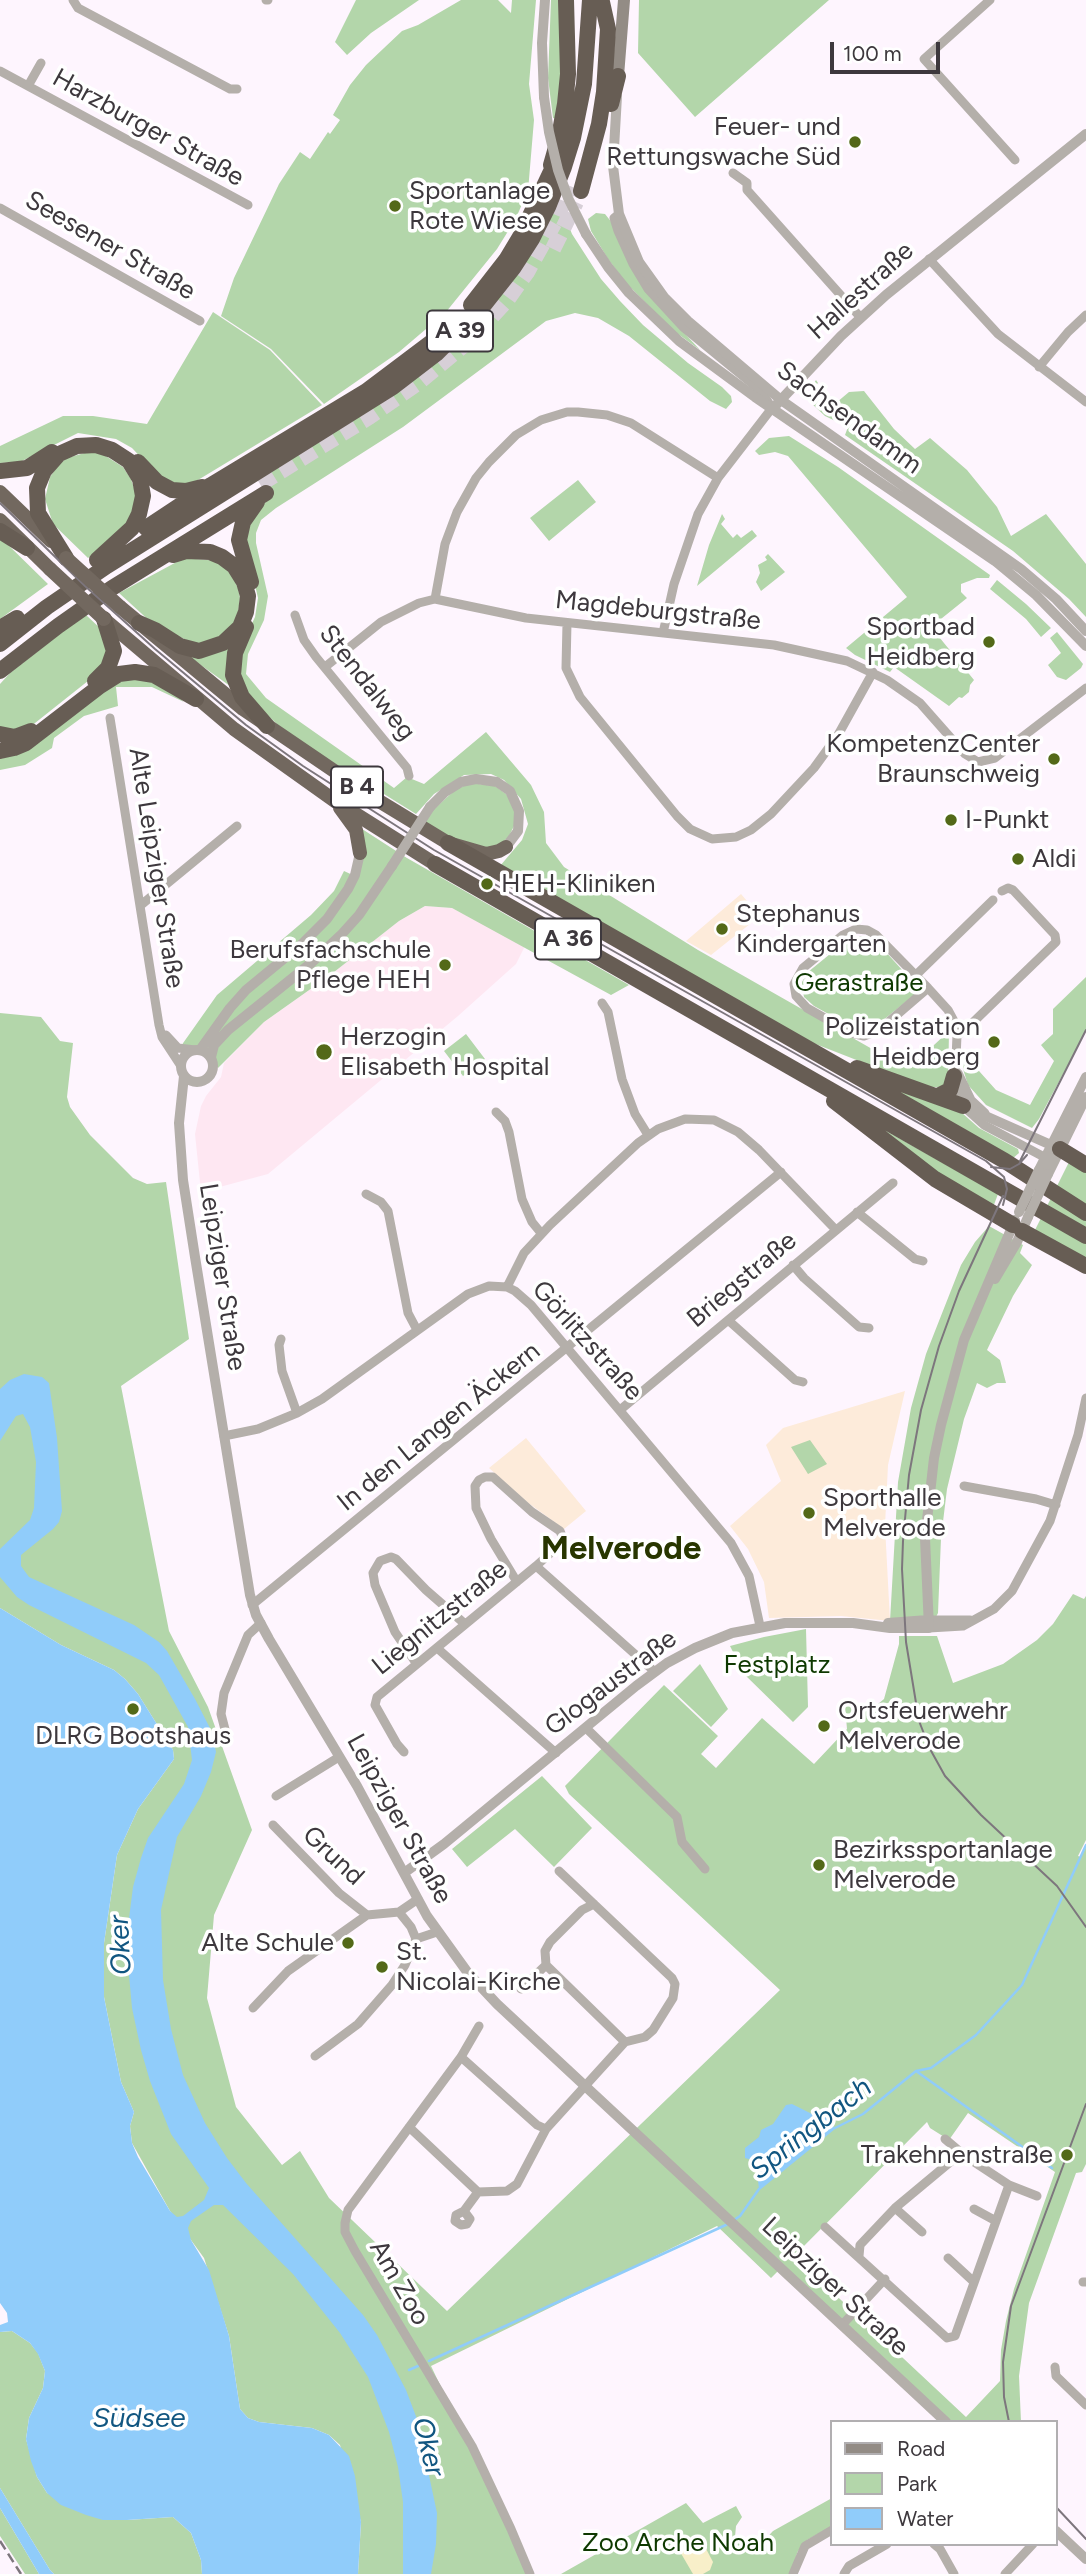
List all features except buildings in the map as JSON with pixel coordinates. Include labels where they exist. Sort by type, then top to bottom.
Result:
[{"type":"highway","points":[[546,184],[565,104],[568,74],[566,0]]},
{"type":"highway","points":[[275,460],[302,437],[429,345],[471,304],[516,243],[546,184],[568,126],[596,3]]},
{"type":"highway","points":[[596,3],[608,29],[604,92],[599,124],[576,193],[602,140],[618,76]]},
{"type":"highway","name":"A 39","points":[[0,644],[96,573],[393,387],[425,363],[481,310],[514,267],[548,207],[573,138],[596,3]]},
{"type":"highway","points":[[0,630],[97,560],[211,485],[370,389]]},
{"type":"highway","points":[[0,471],[27,468],[64,445],[91,439],[110,442],[119,447],[157,481],[172,490],[186,491],[211,485]]},
{"type":"highway","points":[[66,558],[38,513],[37,488],[44,471],[60,454],[77,446],[96,445],[112,450],[129,461],[140,479],[143,496],[132,528],[97,560]]},
{"type":"highway","points":[[1,668],[58,626],[263,488]]},
{"type":"highway","points":[[1,668],[50,621],[116,575],[263,488]]},
{"type":"highway","points":[[263,488],[247,513],[241,529],[241,550],[253,599],[251,616],[238,643],[233,667],[238,691],[267,726]]},
{"type":"highway","name":"B 4","points":[[0,492],[66,558],[198,674],[267,726],[365,792],[448,843]]},
{"type":"highway","name":"B 4","points":[[0,520],[104,619],[196,699],[335,802],[435,864]]},
{"type":"highway","points":[[0,531],[27,548]]},
{"type":"highway","points":[[139,571],[186,551],[210,552],[222,556],[240,573],[247,588],[248,603],[244,620],[235,633],[222,643],[199,651],[180,646],[155,629],[139,624]]},
{"type":"highway","points":[[0,734],[15,737],[32,731],[103,675],[114,651],[104,619]]},
{"type":"highway","points":[[0,751],[26,743],[119,674],[135,672],[153,675],[196,699]]},
{"type":"highway","points":[[335,802],[356,830],[360,853]]},
{"type":"highway","points":[[448,843],[486,854],[506,846]]},
{"type":"highway","name":"A 36","points":[[448,843],[1005,1161],[1086,1213]]},
{"type":"highway","name":"A 36","points":[[435,864],[1086,1236]]},
{"type":"highway","points":[[804,1045],[852,1067],[963,1106]]},
{"type":"highway","points":[[938,1096],[950,1090],[955,1069]]},
{"type":"highway","points":[[806,1076],[890,1146],[935,1179],[1020,1221],[1086,1266]]},
{"type":"highway","points":[[1053,1154],[1086,1165]]},
{"type":"main road","name":"Sachsendamm","points":[[618,76],[624,0]]},
{"type":"street","name":"Sachsendamm","points":[[545,0],[542,43],[544,97],[558,170],[586,234],[612,274],[659,323],[695,353],[995,561],[1036,595],[1086,646]]},
{"type":"street","points":[[990,0],[924,59],[1015,160]]},
{"type":"street","points":[[73,2],[230,89],[237,89]]},
{"type":"street","name":"Harzburger Straße","points":[[28,86],[41,63]]},
{"type":"street","name":"Harzburger Straße","points":[[0,71],[248,205]]},
{"type":"street","name":"Sachsendamm","points":[[618,76],[613,166],[619,214],[639,262],[664,297],[688,321],[781,400],[1001,553],[1041,585],[1086,631]]},
{"type":"street","name":"Hallestraße","points":[[663,633],[686,542],[698,514],[718,478],[772,408],[861,318],[929,259],[1086,134]]},
{"type":"street","points":[[733,173],[747,183],[747,190],[861,318]]},
{"type":"street","name":"Seesener Straße","points":[[0,208],[200,321]]},
{"type":"street","name":"Sachsendamm","points":[[619,214],[614,218],[621,238],[648,289],[683,327],[761,391],[772,408]]},
{"type":"street","points":[[929,259],[982,319],[1086,402]]},
{"type":"street","points":[[1039,367],[1086,315]]},
{"type":"street","points":[[325,667],[382,622],[419,603],[435,599],[436,581],[450,529],[476,478],[488,462],[516,435],[554,415],[578,412],[607,415],[631,423],[718,478]]},
{"type":"street","name":"Magdeburgstraße","points":[[435,599],[502,614],[789,648],[831,656],[873,672],[920,703],[971,759],[978,762],[995,758],[1086,688]]},
{"type":"street","name":"Stendalweg","points":[[295,615],[304,640],[407,768],[409,776]]},
{"type":"street","points":[[568,622],[566,668],[579,697],[677,816],[690,829],[709,838],[736,838],[771,814],[814,768],[838,735],[873,672]]},
{"type":"street","name":"Alte Leipziger Straße","points":[[110,719],[159,1025],[167,1046],[183,1071]]},
{"type":"street","name":"Leipziger Straße","points":[[181,1129],[191,1090],[212,1074],[214,1067],[211,1057],[214,1045],[228,1030],[310,964],[341,935],[366,906],[430,807],[444,792],[461,782],[477,779],[497,782],[510,791],[519,811],[518,831],[506,846]]},
{"type":"street","points":[[141,905],[237,826]]},
{"type":"street","points":[[197,1083],[183,1071],[183,1058],[197,1050],[246,990],[303,943],[332,913],[355,875],[360,853]]},
{"type":"street","points":[[957,1035],[1056,942],[1055,935],[1013,890],[1008,888],[1002,891]]},
{"type":"street","points":[[916,975],[993,900]]},
{"type":"street","points":[[928,988],[878,1031],[863,1036],[851,1033],[812,1012],[800,1002],[795,991],[796,978],[803,968],[843,935],[856,929],[867,930],[876,935],[916,975],[928,988],[952,1016],[957,1035],[957,1092],[963,1106],[984,1125],[1053,1154]]},
{"type":"street","points":[[602,1003],[608,1012],[622,1079],[635,1114],[648,1135]]},
{"type":"street","name":"Alte Leipziger Straße","points":[[159,1025],[178,1048],[197,1050]]},
{"type":"street","points":[[197,1050],[211,1057]]},
{"type":"street","points":[[955,1069],[966,1092],[989,1116]]},
{"type":"street","name":"Leipziger Straße","points":[[183,1071],[179,1112],[183,1180],[253,1605],[261,1623],[378,1822],[437,1932],[482,1989],[944,2420]]},
{"type":"street","points":[[1086,1077],[1020,1221],[1007,1259],[981,1299],[964,1340],[934,1458],[925,1538],[929,1624],[970,1620],[994,1609],[1012,1591],[1030,1561],[1056,1505],[1078,1435],[1086,1398]]},
{"type":"street","points":[[1053,1154],[1086,1097]]},
{"type":"street","points":[[963,1106],[989,1116],[1053,1154]]},
{"type":"street","points":[[496,1112],[505,1121],[509,1132],[522,1199],[532,1222],[541,1233]]},
{"type":"street","points":[[507,1287],[524,1253],[541,1233],[648,1135],[685,1119],[714,1120],[738,1132],[781,1172],[835,1229]]},
{"type":"street","name":"In den Langen Äckern","points":[[253,1605],[781,1172]]},
{"type":"street","name":"Briegstraße","points":[[620,1410],[835,1229],[893,1184]]},
{"type":"street","points":[[366,1194],[381,1202],[388,1211],[408,1313],[417,1330]]},
{"type":"street","points":[[857,1212],[915,1259],[923,1261]]},
{"type":"street","points":[[793,1265],[859,1327],[869,1328]]},
{"type":"street","name":"Görlitzstraße","points":[[224,1436],[258,1429],[297,1413],[322,1399],[477,1290],[499,1285],[507,1287],[523,1297],[568,1348],[736,1550],[753,1588],[760,1626]]},
{"type":"street","points":[[728,1320],[795,1380],[803,1382]]},
{"type":"street","points":[[281,1339],[279,1345],[282,1371],[297,1413]]},
{"type":"street","name":"Liegnitzstraße","points":[[404,1752],[374,1701],[416,1663],[437,1648],[517,1582],[536,1566],[564,1541],[560,1531],[532,1512],[493,1477],[478,1480],[475,1486],[476,1508],[517,1582]]},
{"type":"street","points":[[964,1486],[1056,1505]]},
{"type":"street","points":[[416,1663],[395,1632],[375,1585],[373,1573],[380,1561],[391,1557],[396,1559],[426,1590],[466,1624]]},
{"type":"street","points":[[536,1566],[655,1672]]},
{"type":"street","name":"Glogaustraße","points":[[404,1873],[444,1844],[655,1672],[703,1644],[760,1626],[817,1622],[882,1626],[904,1620],[929,1624]]},
{"type":"street","points":[[228,1741],[222,1714],[224,1693],[248,1634],[261,1623]]},
{"type":"street","points":[[437,1648],[556,1753]]},
{"type":"street","points":[[586,1728],[677,1817],[682,1842],[705,1869]]},
{"type":"street","points":[[276,1796],[338,1757]]},
{"type":"street","name":"Grund","points":[[273,1825],[339,1893],[367,1915]]},
{"type":"street","points":[[409,2127],[478,2192],[507,2191],[517,2184],[546,2129],[625,2042],[645,2037],[653,2030],[673,1998],[675,1989],[672,1978],[559,1871]]},
{"type":"street","points":[[253,2008],[293,1966],[367,1915],[400,1912],[418,1899]]},
{"type":"street","points":[[594,1904],[582,1910],[550,1942],[545,1951],[546,1965],[625,2042]]},
{"type":"street","points":[[315,2056],[358,2024],[392,1985],[405,1965],[416,1939],[400,1912]]},
{"type":"street","points":[[416,1939],[437,1932]]},
{"type":"street","points":[[521,1989],[546,1965]]},
{"type":"street","name":"Am Zoo","points":[[479,2026],[461,2057],[348,2210],[345,2232],[472,2446],[530,2574]]},
{"type":"street","points":[[461,2057],[537,2125],[546,2129]]},
{"type":"street","points":[[945,2139],[965,2156],[1009,2185],[1037,2196]]},
{"type":"street","points":[[859,2256],[860,2245],[895,2208],[955,2158],[965,2156]]},
{"type":"street","points":[[825,2227],[947,2338],[955,2336],[1009,2185]]},
{"type":"street","points":[[464,2211],[478,2192]]},
{"type":"street","points":[[895,2208],[922,2232]]},
{"type":"street","points":[[974,2209],[996,2221]]},
{"type":"street","points":[[948,2258],[974,2282]]},
{"type":"street","points":[[842,2325],[885,2279]]},
{"type":"street","points":[[1055,2367],[1056,2376],[1086,2405]]},
{"type":"street","points":[[793,2574],[805,2546],[830,2531]]},
{"type":"street","points":[[1058,2533],[1086,2559]]},
{"type":"street","points":[[844,2574],[849,2566],[884,2546]]},
{"type":"street","points":[[936,2546],[954,2574]]},
{"type":"street","points":[[1005,2574],[1030,2546]]},
{"type":"shaded area","name":"Stephanus Kindergarten","points":[[741,894],[760,916],[711,955],[686,941]]},
{"type":"shaded area","name":"Herzogin Elisabeth Hospital","points":[[425,906],[452,908],[525,946],[516,964],[458,1016],[268,1174],[201,1192],[195,1134],[201,1106],[221,1077],[224,1063],[264,1022],[329,976],[399,921]]},
{"type":"shaded area","points":[[905,1391],[888,1465],[885,1526],[890,1621],[841,1616],[769,1618],[764,1582],[748,1549],[730,1526],[781,1481],[766,1445],[783,1428]]},
{"type":"shaded area","points":[[526,1438],[586,1511],[564,1529],[527,1502],[489,1468]]},
{"type":"green space","points":[[356,0],[419,0],[371,33],[347,55],[335,42]]},
{"type":"green space","name":"Sportanlage Rote Wiese","points":[[461,0],[498,0],[511,13],[512,0],[536,0],[529,84],[534,120],[528,191],[515,220],[497,249],[446,312],[399,352],[324,404],[271,349],[221,316],[234,278],[279,184],[300,152],[310,159],[328,132],[330,134],[340,120],[333,115],[350,85],[366,65],[402,31],[418,25]]},
{"type":"green space","points":[[551,0],[562,0],[563,45],[557,119],[553,118],[548,78]]},
{"type":"green space","points":[[639,0],[829,0],[695,117],[638,53]]},
{"type":"green space","points":[[558,199],[572,234],[601,279],[643,325],[688,363],[722,387],[731,396],[732,402],[726,409],[710,401],[629,336],[598,318],[575,313],[546,321],[403,427],[261,520],[256,533],[256,543],[268,596],[264,620],[248,654],[246,674],[266,698],[394,788],[407,777],[424,784],[486,732],[531,785],[544,812],[546,843],[564,867],[698,950],[895,1062],[919,1059],[949,1031],[948,1086],[928,1088],[813,1043],[500,866],[522,840],[528,824],[521,799],[504,780],[491,774],[464,775],[434,794],[416,814],[315,751],[278,725],[246,695],[237,670],[246,636],[255,617],[258,598],[244,538],[258,508],[270,499],[257,477],[415,378]]},
{"type":"green space","points":[[596,213],[605,214],[613,224],[655,301],[700,350],[674,331],[626,283],[591,231],[588,219]]},
{"type":"green space","points":[[213,312],[270,350],[322,405],[193,483],[175,484],[162,480],[132,448],[116,439],[78,433],[20,462],[0,463],[0,446],[63,416],[93,416],[147,424]]},
{"type":"green space","points":[[816,380],[818,383],[813,388],[830,408],[849,392],[864,391],[894,429],[915,449],[930,438],[967,470],[997,507],[1011,536],[1046,514],[1086,564],[1086,617],[1013,551],[845,435],[848,427],[825,416],[811,403],[810,389]]},
{"type":"green space","points":[[789,436],[838,467],[990,575],[989,578],[977,578],[961,584],[961,592],[967,598],[931,627],[974,680],[969,692],[962,698],[959,697],[949,706],[894,667],[890,672],[846,648],[907,597],[788,456],[775,452],[759,455],[755,451],[769,438]]},
{"type":"green space","points":[[88,452],[101,453],[123,467],[135,491],[135,504],[130,518],[118,533],[88,558],[53,524],[45,499],[50,477],[59,464],[67,458]]},
{"type":"green space","points":[[578,480],[596,502],[549,541],[530,518]]},
{"type":"green space","points":[[722,514],[725,519],[721,524],[733,538],[737,534],[741,538],[752,530],[757,536],[697,586],[709,545]]},
{"type":"green space","points":[[0,537],[48,584],[0,619]]},
{"type":"green space","points":[[768,554],[785,572],[761,591],[756,582],[760,573],[758,565],[767,560],[765,557]]},
{"type":"green space","points":[[184,558],[219,561],[233,577],[238,588],[238,613],[233,625],[208,642],[195,644],[154,625],[119,593]]},
{"type":"green space","points":[[997,580],[1051,628],[1041,637],[1026,619],[990,589]]},
{"type":"green space","points":[[85,614],[102,630],[109,646],[98,673],[23,731],[0,727],[0,684],[10,673]]},
{"type":"green space","points":[[1057,632],[1083,664],[1066,680],[1057,677],[1048,665],[1061,653],[1050,638]]},
{"type":"green space","points":[[239,634],[230,686],[184,653]]},
{"type":"green space","points":[[143,676],[166,687],[184,702],[152,687],[116,687],[118,706],[84,716],[54,738],[52,748],[25,765],[0,770],[0,757],[116,681]]},
{"type":"green space","points":[[470,783],[495,786],[506,794],[514,806],[515,824],[508,838],[492,849],[449,839],[424,823],[433,810],[455,790]]},
{"type":"green space","points":[[359,827],[407,858],[629,985],[611,995],[452,908],[425,906],[399,921],[329,976],[264,1022],[218,1068],[207,1050],[181,1046],[217,995],[311,915],[334,891],[344,871],[357,877]]},
{"type":"green space","name":"Gerastraße","points":[[862,936],[871,939],[884,950],[914,983],[916,990],[914,995],[876,1026],[863,1030],[852,1027],[814,1006],[804,997],[802,987],[808,972],[846,941]]},
{"type":"green space","points":[[1086,977],[1086,1031],[1032,1128],[986,1105],[968,1085],[963,1069],[964,1062],[971,1062],[996,1090],[1030,1105],[1054,1061],[1041,1045],[1053,1034],[1053,1009]]},
{"type":"green space","points":[[0,1013],[41,1017],[60,1041],[73,1043],[67,1097],[70,1107],[90,1135],[133,1178],[147,1184],[166,1182],[189,1339],[121,1386],[169,1631],[208,1707],[252,1830],[214,1915],[207,1998],[236,2107],[282,2165],[300,2151],[329,2198],[447,2311],[780,1990],[569,1794],[565,1786],[664,1685],[718,1736],[701,1754],[716,1768],[762,1718],[814,1764],[847,1729],[845,1706],[878,1704],[884,1699],[899,1636],[937,1636],[953,1683],[1003,1664],[1037,1640],[1053,1624],[1073,1594],[1084,1599],[1086,1596],[1086,1840],[1078,1856],[1081,1857],[1086,1847],[1086,2164],[1082,2172],[1076,2173],[1029,2303],[1019,2376],[1021,2420],[945,2420],[782,2267],[771,2278],[717,2226],[431,2366],[489,2487],[526,2574],[358,2574],[361,2522],[340,2445],[329,2435],[312,2428],[259,2422],[248,2418],[240,2409],[229,2336],[204,2258],[170,2211],[132,2143],[130,2126],[134,2112],[121,2082],[104,1997],[104,1943],[117,1855],[138,1809],[174,1759],[173,1750],[138,1694],[125,1679],[114,1670],[61,1645],[0,1608]],"holes":[[[968,2113],[1055,2172],[1014,2289],[1001,2350],[1000,2381],[966,2417],[794,2256],[927,2122],[930,2128],[949,2140]]]},
{"type":"green space","points":[[466,1034],[485,1059],[463,1076],[444,1051]]},
{"type":"green space","points":[[893,1085],[961,1112],[979,1128],[1018,1149],[1019,1153],[1012,1159],[891,1090]]},
{"type":"green space","points":[[874,1124],[998,1194],[992,1210],[932,1173]]},
{"type":"green space","points":[[1069,1162],[1086,1172],[1086,1262],[1033,1234]]},
{"type":"green space","points":[[989,1226],[1023,1245],[1020,1253],[1032,1265],[1013,1296],[987,1350],[1000,1360],[1006,1383],[997,1383],[987,1388],[977,1383],[964,1419],[947,1489],[941,1538],[938,1613],[935,1619],[890,1621],[898,1482],[911,1408],[926,1354],[961,1265]]},
{"type":"green space","points":[[810,1440],[827,1464],[808,1474],[791,1447]]},
{"type":"green space","name":"Festplatz","points":[[806,1629],[808,1707],[793,1722],[744,1674],[730,1646]]},
{"type":"green space","points":[[700,1664],[728,1709],[711,1727],[673,1691]]},
{"type":"green space","points":[[542,1776],[592,1828],[554,1867],[515,1829],[467,1867],[452,1849]]},
{"type":"green space","points":[[12,2331],[30,2343],[38,2353],[45,2371],[43,2388],[29,2418],[26,2439],[37,2477],[47,2493],[127,2520],[173,2517],[191,2533],[201,2560],[202,2574],[54,2574],[50,2570],[0,2488],[0,2332]]},
{"type":"green space","name":"Zoo Arche Noah","points":[[830,2499],[830,2527],[807,2540],[798,2551],[790,2574],[561,2574],[686,2503],[703,2523],[736,2506],[742,2517],[736,2526],[735,2537],[745,2546],[758,2547],[773,2531]]},
{"type":"green space","points":[[0,2508],[39,2574],[25,2574],[0,2536]]},
{"type":"sand","points":[[697,2541],[703,2543],[713,2562],[710,2570],[703,2574],[693,2574],[679,2550]]},
{"type":"water","name":"Südsee","points":[[24,1374],[42,1377],[49,1383],[57,1438],[62,1511],[59,1522],[53,1529],[21,1555],[21,1566],[29,1577],[134,1625],[159,1642],[167,1651],[212,1732],[216,1752],[211,1772],[201,1796],[177,1837],[161,1910],[163,1980],[171,2029],[183,2075],[205,2123],[227,2158],[363,2315],[377,2335],[406,2390],[417,2419],[437,2513],[431,2574],[403,2574],[403,2502],[398,2467],[389,2432],[368,2377],[340,2333],[293,2274],[223,2205],[214,2205],[191,2221],[188,2228],[191,2240],[209,2270],[229,2336],[240,2409],[248,2418],[259,2422],[312,2428],[329,2435],[349,2456],[355,2476],[361,2522],[358,2574],[202,2574],[201,2560],[191,2533],[173,2517],[103,2520],[86,2515],[61,2505],[47,2493],[31,2461],[26,2439],[29,2418],[43,2388],[45,2371],[30,2343],[12,2331],[0,2332],[0,2325],[8,2322],[7,2313],[0,2303],[0,1608],[61,1645],[114,1670],[125,1679],[138,1694],[173,1750],[174,1759],[138,1809],[117,1855],[104,1943],[104,1997],[121,2082],[134,2112],[130,2126],[132,2143],[138,2157],[170,2211],[177,2217],[183,2216],[204,2200],[209,2188],[171,2134],[150,2081],[132,2008],[126,1942],[133,1887],[148,1838],[184,1784],[192,1760],[188,1727],[159,1675],[146,1663],[29,1605],[17,1597],[0,1577],[0,1549],[30,1520],[34,1508],[36,1462],[30,1427],[23,1414],[16,1416],[0,1441],[0,1389],[10,1380]]},
{"type":"water","points":[[792,2104],[814,2115],[837,2113],[833,2129],[759,2189],[757,2172],[753,2169],[752,2160],[745,2158],[745,2148],[759,2137],[761,2130],[773,2124],[786,2105]]},
{"type":"water","points":[[0,2488],[54,2574],[39,2574],[0,2508]]},
{"type":"waterway","name":"Springbach","points":[[734,2220],[740,2216],[759,2189],[833,2129],[863,2114],[916,2071],[931,2068],[976,2035],[1022,1985],[1086,1845]]},
{"type":"waterway","points":[[916,2071],[1052,2168]]},
{"type":"waterway","name":"Springbach","points":[[429,2361],[728,2224]]},
{"type":"waterway","name":"Springbach","points":[[409,2370],[418,2366]]},
{"type":"tunnel","points":[[260,484],[369,417],[419,382],[470,340],[507,300],[527,272],[557,218],[570,186]]},
{"type":"tunnel","points":[[553,249],[576,202]]},
{"type":"tram line","points":[[0,503],[85,586],[155,649],[246,725],[303,766],[434,850],[986,1161],[1004,1177],[1007,1189],[1003,1205]]},
{"type":"tram line","points":[[1020,1161],[1086,1030]]},
{"type":"tram line","points":[[991,1167],[1010,1169],[1027,1155]]},
{"type":"tram line","points":[[1003,1196],[959,1291],[939,1346],[921,1410],[909,1475],[903,1541],[906,1642],[919,1721],[945,1776],[981,1815],[1057,1886],[1086,1927]]},
{"type":"tram line","points":[[1009,2420],[1004,2397],[1003,2362],[1011,2306],[1086,2104]]},
{"type":"tram line","points":[[1058,2509],[1086,2539]]},
{"type":"railway","points":[[0,2541],[21,2574]]},
{"type":"place","name":"Feuer- und Rettungswache Süd","points":[[855,142]]},
{"type":"place","name":"Sportanlage Rote Wiese","points":[[395,206]]},
{"type":"place","name":"Sportbad Heidberg","points":[[989,642]]},
{"type":"place","name":"KompetenzCenter Braunschweig","points":[[1054,759]]},
{"type":"place","name":"I-Punkt","points":[[951,820]]},
{"type":"place","name":"Aldi","points":[[1018,859]]},
{"type":"place","name":"HEH-Kliniken","points":[[487,884]]},
{"type":"place","name":"Stephanus Kindergarten","points":[[722,929]]},
{"type":"place","name":"Berufsfachschule Pflege HEH","points":[[445,965]]},
{"type":"place","name":"Polizeistation Heidberg","points":[[994,1042]]},
{"type":"place","name":"Herzogin Elisabeth Hospital","points":[[324,1052]]},
{"type":"place","name":"Sporthalle Melverode","points":[[809,1513]]},
{"type":"place","name":"DLRG Bootshaus","points":[[133,1709]]},
{"type":"place","name":"Ortsfeuerwehr Melverode","points":[[824,1726]]},
{"type":"place","name":"Bezirkssportanlage Melverode","points":[[819,1865]]},
{"type":"place","name":"Alte Schule","points":[[348,1943]]},
{"type":"place","name":"St. Nicolai-Kirche","points":[[382,1967]]},
{"type":"place","name":"Trakehnenstraße","points":[[1067,2155]]},
{"type":"district","name":"Melverode","points":[[621,1549]]},
{"type":"water label","name":"Oker","points":[[121,1945]]},
{"type":"water label","name":"Oker","points":[[428,2447]]}]
